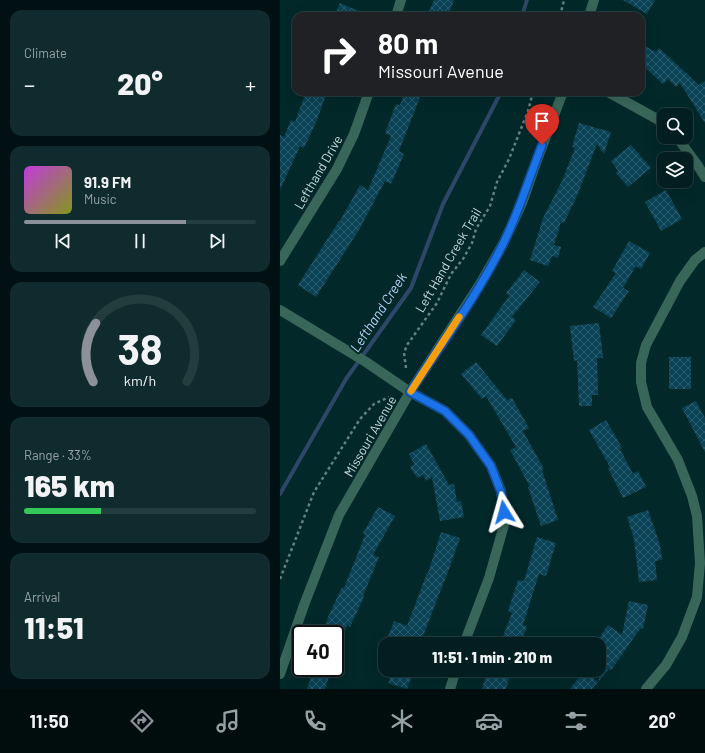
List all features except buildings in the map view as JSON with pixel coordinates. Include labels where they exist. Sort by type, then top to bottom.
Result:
[{"type":"street","points":[[397,12],[401,0]]},
{"type":"street","points":[[590,12],[594,0]]},
{"type":"street","name":"Lefthand Drive","points":[[280,261],[337,169],[354,134],[368,96]]},
{"type":"street","name":"Missouri Avenue","points":[[280,674],[304,605],[339,515],[410,392],[480,284],[503,244],[522,203],[561,96]]},
{"type":"street","points":[[615,96],[657,119]]},
{"type":"street","points":[[682,144],[705,177]]},
{"type":"street","points":[[646,689],[666,665],[682,637],[701,598],[697,516],[692,496],[678,460],[647,407],[641,382],[641,363],[646,345],[680,281],[695,260],[705,252]]},
{"type":"street","points":[[280,310],[349,351],[410,392],[445,411],[469,435],[491,466],[501,492],[504,525],[489,578],[467,637]]},
{"type":"street","points":[[450,689],[454,677]]},
{"type":"path","points":[[561,12],[564,0]]},
{"type":"path","name":"Left Hand Creek Trail","points":[[406,368],[404,353],[407,345],[437,303],[451,274],[463,259],[472,243],[476,229],[490,206],[497,182],[512,152],[528,111],[532,96]]},
{"type":"path","points":[[280,579],[314,492],[360,419],[374,404],[389,397]]},
{"type":"waterway","name":"Lefthand Creek","points":[[523,12],[527,0]]},
{"type":"waterway","name":"Lefthand Creek","points":[[280,494],[346,379],[411,288],[443,204],[499,96]]},
{"type":"slow traffic","points":[[411,391],[459,317]]},
{"type":"route","points":[[504,512],[501,492],[491,466],[469,435],[445,411],[410,392],[480,284],[503,244],[522,203],[542,145]]}]
